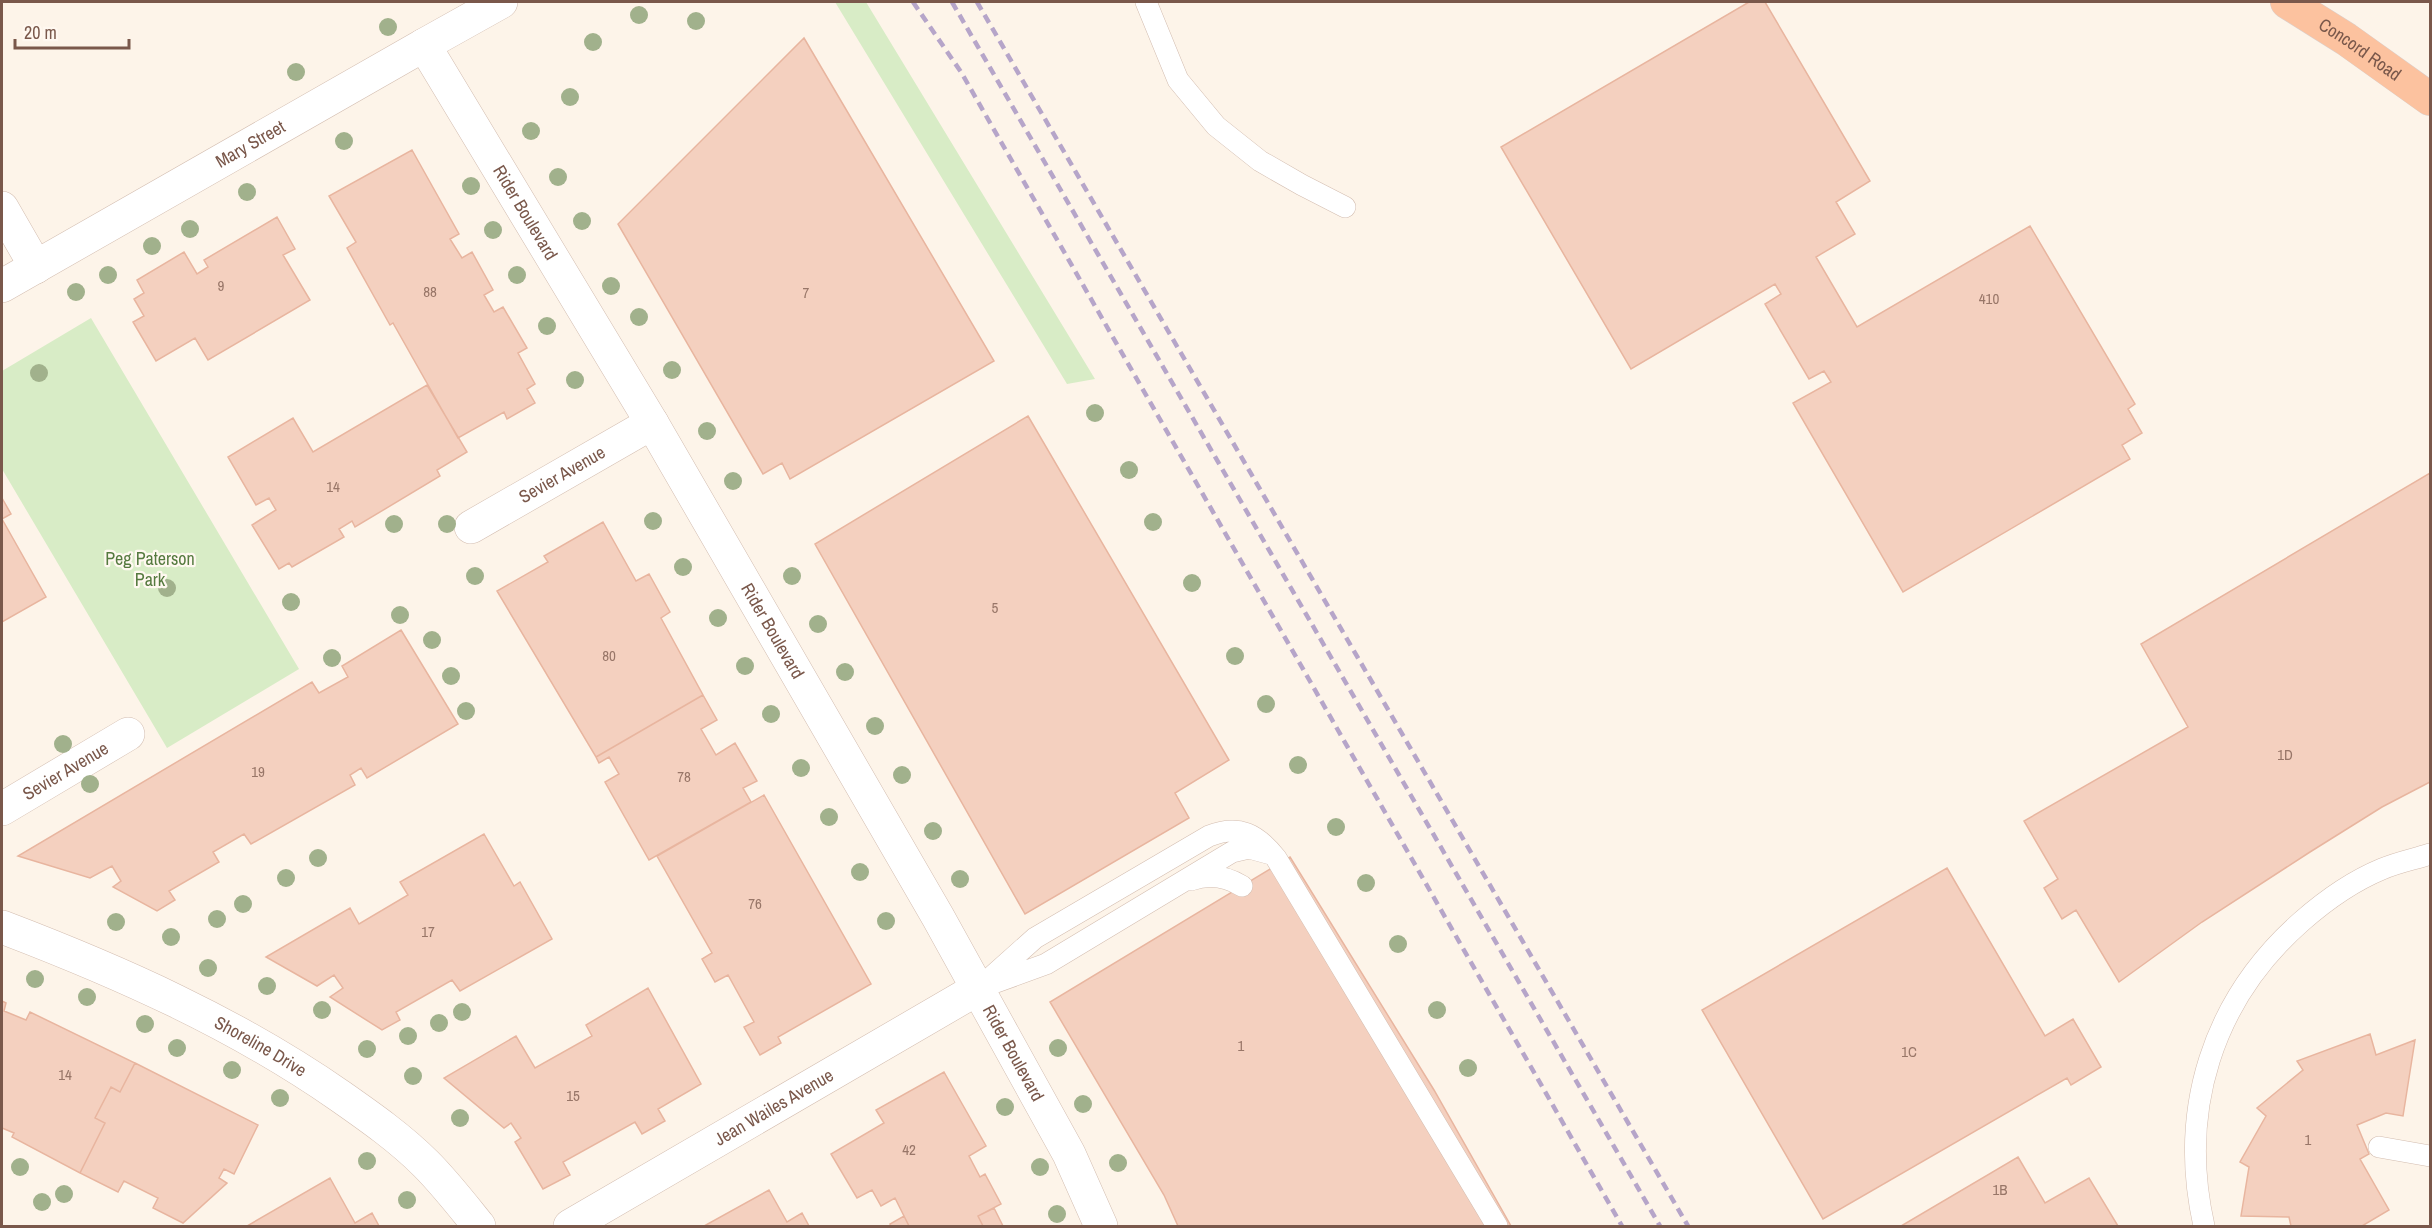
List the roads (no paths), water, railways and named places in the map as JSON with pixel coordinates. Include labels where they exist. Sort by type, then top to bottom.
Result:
[{"type":"highway","name":"Concord Road","points":[[2287,2],[2346,39],[2430,99]]},
{"type":"street","name":"Mary Street","points":[[2,286],[501,2]]},
{"type":"street","name":"Rider Boulevard","points":[[424,45],[652,423],[979,988],[1069,1154],[1101,1227]]},
{"type":"street","points":[[2,208],[36,267]]},
{"type":"street","name":"Sevier Avenue","points":[[471,527],[652,423]]},
{"type":"street","name":"Sevier Avenue","points":[[2,809],[128,734]]},
{"type":"street","name":"Shoreline Drive","points":[[2,927],[96,963],[203,1014],[298,1067],[383,1127],[426,1164],[479,1227]]},
{"type":"street","name":"Jean Wailes Avenue","points":[[570,1227],[979,988]]},
{"type":"lane","points":[[1146,2],[1178,80],[1216,126],[1260,161],[1302,186],[1345,207]]},
{"type":"lane","points":[[979,988],[1035,938],[1209,837],[1222,832],[1239,831],[1259,838],[1275,857],[1497,1227]]},
{"type":"lane","points":[[979,988],[1046,964],[1223,856],[1240,849],[1256,849],[1270,852],[1275,857]]},
{"type":"lane","points":[[2204,1227],[2197,1193],[2194,1148],[2198,1102],[2209,1058],[2226,1016],[2238,996],[2278,942],[2326,900],[2382,869],[2430,854]]},
{"type":"lane","points":[[1174,888],[1197,878],[1214,877],[1226,878],[1242,886]]},
{"type":"lane","points":[[2379,1147],[2430,1156]]},
{"type":"railway","points":[[913,2],[961,72],[1622,1226]]},
{"type":"railway","points":[[952,2],[1660,1226]]},
{"type":"railway","points":[[977,2],[1688,1226]]},
{"type":"park label","name":"Peg Paterson Park","points":[[150,569]]}]
